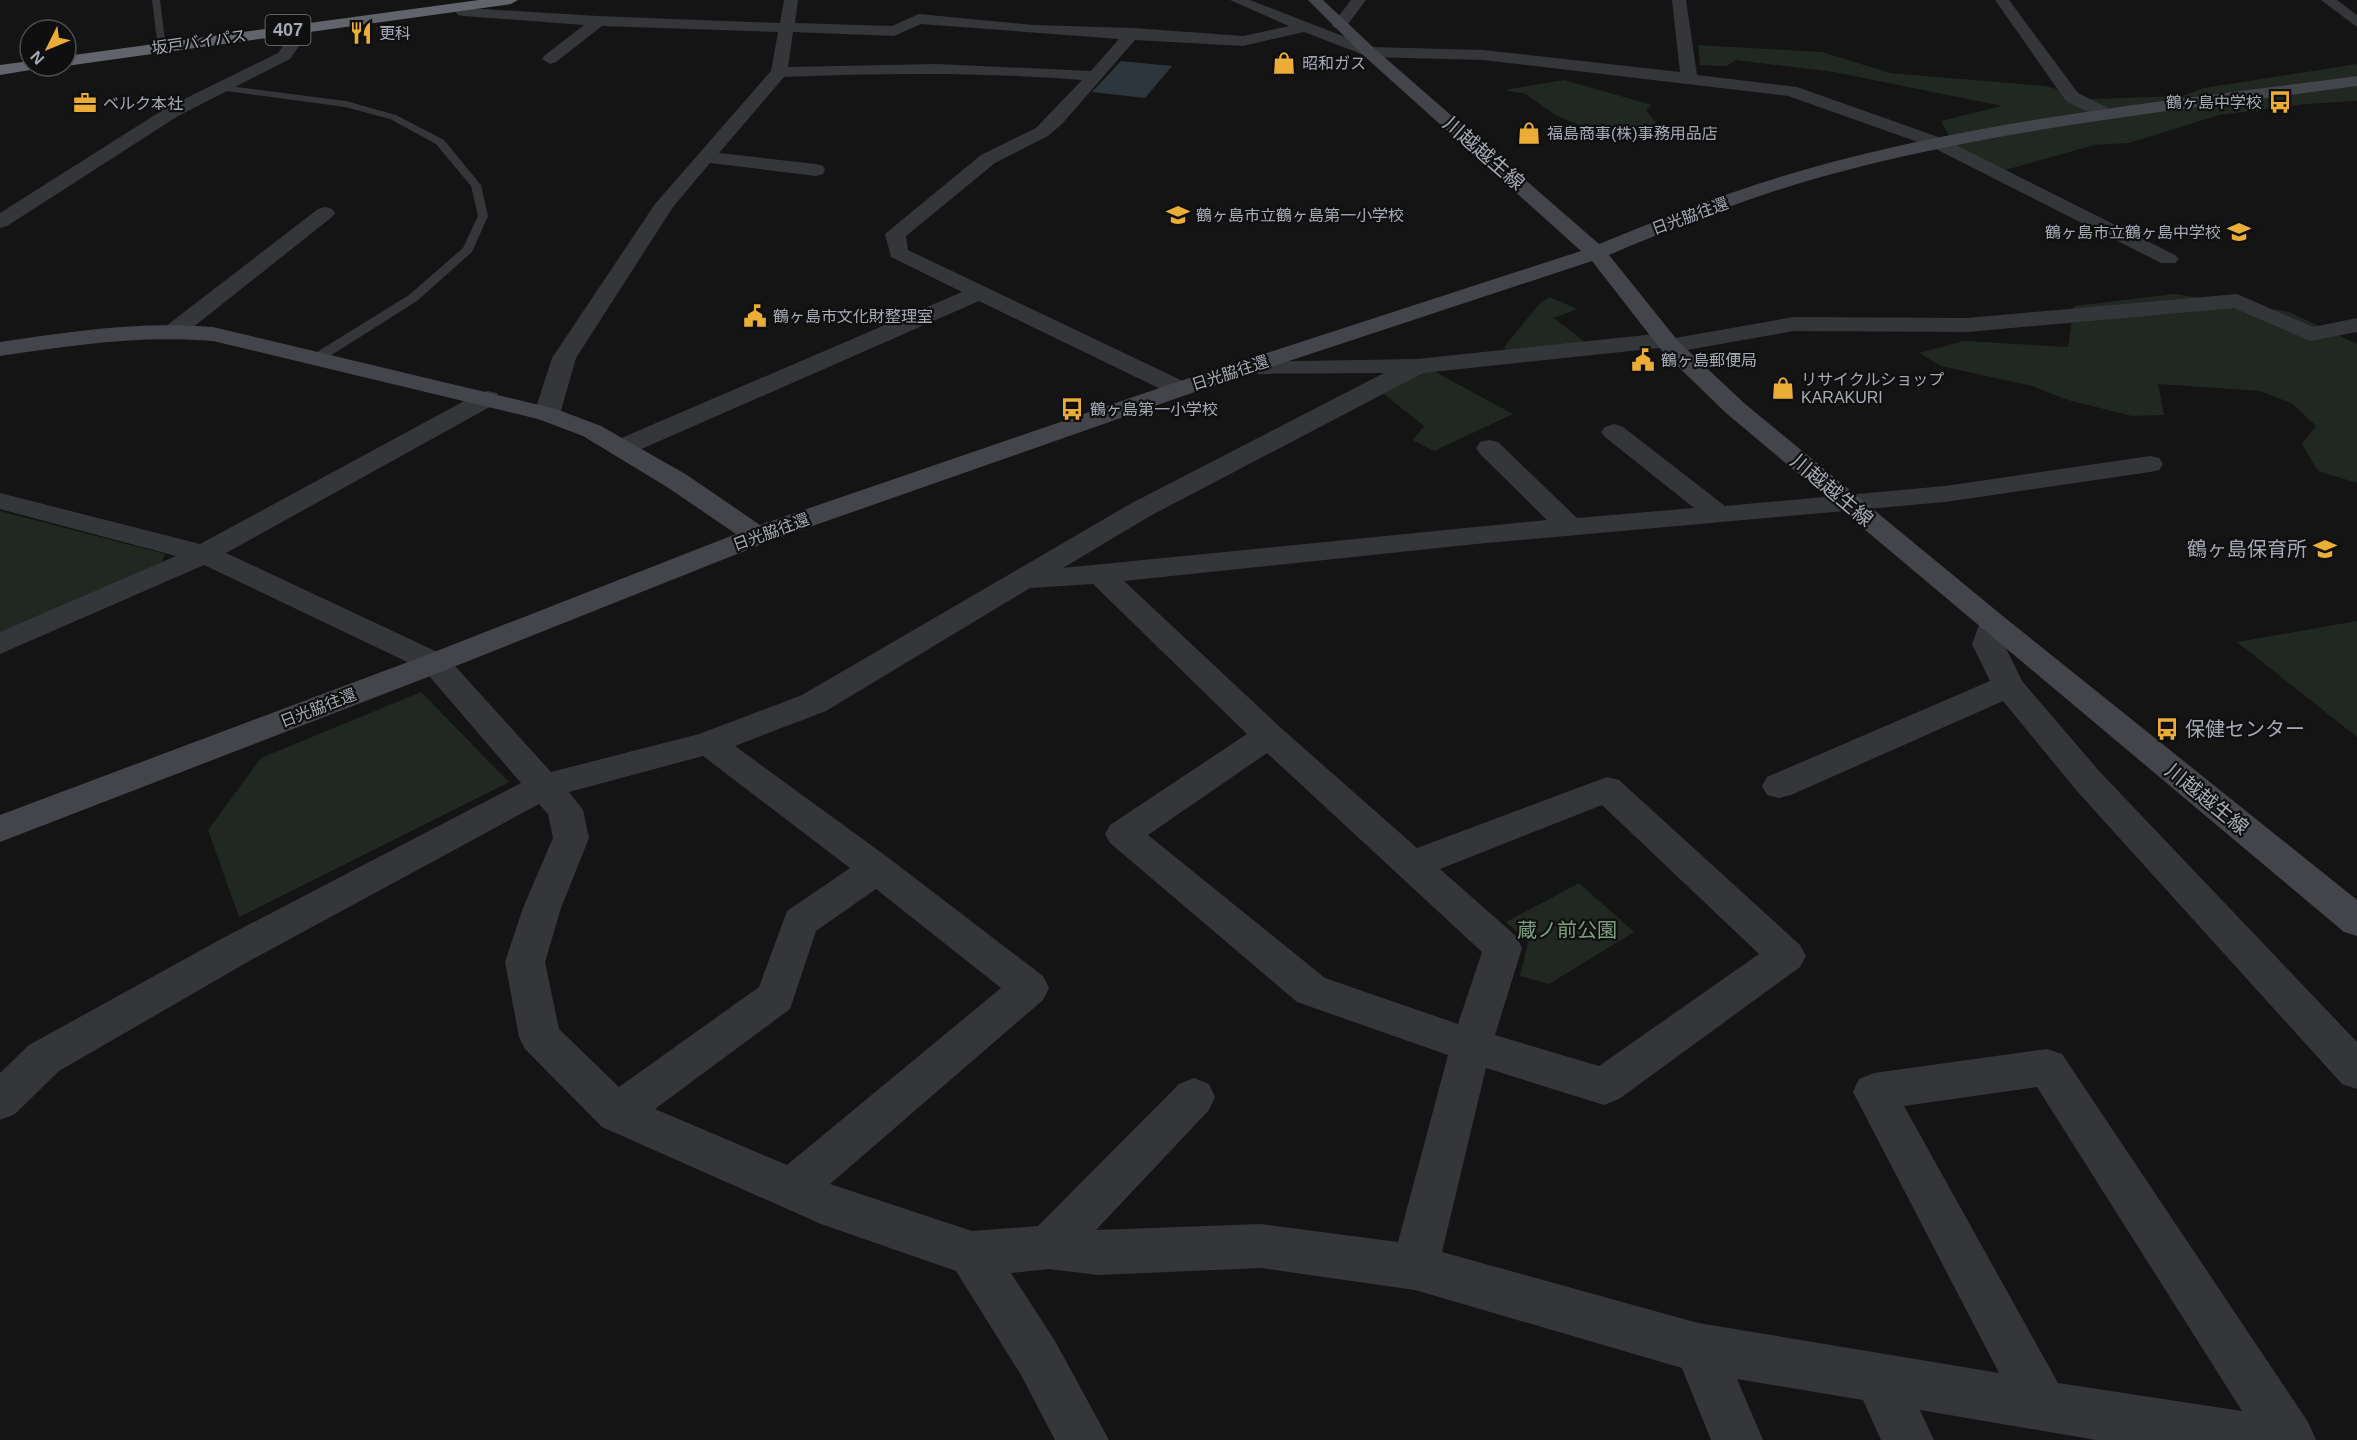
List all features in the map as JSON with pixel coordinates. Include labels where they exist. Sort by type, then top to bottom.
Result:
[{"type":"highway","name":"坂戸バイパス","points":[[78,51],[458,4],[511,0]]},
{"type":"highway","name":"坂戸バイパス","points":[[78,59],[458,4]]},
{"type":"highway","points":[[0,62],[18,60]]},
{"type":"highway","points":[[0,70],[18,68]]},
{"type":"street","points":[[547,414],[564,358],[665,204],[779,72],[791,0]]},
{"type":"street","points":[[1237,0],[1369,52],[1492,56],[1791,91],[1938,143],[2168,259]]},
{"type":"street","name":"川越越生線","points":[[1315,0],[1369,52],[1596,253],[1667,343],[1735,408],[1993,624],[2357,921]]},
{"type":"street","points":[[1340,25],[1359,0]]},
{"type":"street","points":[[1679,0],[1689,79]]},
{"type":"street","points":[[2002,0],[2072,97],[2108,115]]},
{"type":"street","points":[[2328,0],[2357,22]]},
{"type":"street","points":[[458,4],[463,12],[598,21],[894,32],[919,19],[1044,31],[1133,33],[1243,41],[1304,27]]},
{"type":"street","points":[[550,59],[598,21]]},
{"type":"street","points":[[631,40],[652,23]]},
{"type":"street","points":[[0,222],[172,112],[284,56],[291,46],[286,30]]},
{"type":"street","points":[[1133,33],[1056,120],[1042,132],[988,159],[896,234],[898,253],[1180,389]]},
{"type":"street","points":[[779,72],[852,69],[1033,71],[1094,76]]},
{"type":"street","name":"日光脇往還","points":[[0,829],[435,663],[757,536],[1180,389],[1596,253],[1687,215],[1814,173],[1938,143],[2108,115],[2357,81]]},
{"type":"street","points":[[704,158],[816,170]]},
{"type":"street","points":[[174,331],[325,213]]},
{"type":"street","points":[[621,448],[978,293]]},
{"type":"street","points":[[1248,367],[1417,366],[1667,343],[1794,324],[1967,325],[2237,301],[2310,334],[2357,325]]},
{"type":"street","points":[[6,351],[107,333],[174,331],[213,334],[488,398],[547,414],[592,431],[677,481],[757,536]]},
{"type":"street","points":[[0,1101],[44,1058],[237,949],[544,786],[708,743],[814,703],[1140,510],[1417,366]]},
{"type":"street","points":[[0,644],[204,554],[488,398]]},
{"type":"street","points":[[1614,432],[1718,514]]},
{"type":"street","points":[[1489,448],[1569,526]]},
{"type":"street","points":[[1026,579],[1100,575],[1569,526],[1850,506],[2078,478],[2150,464]]},
{"type":"street","points":[[0,501],[204,554],[435,663],[565,810],[571,838],[542,908],[525,962],[540,1037],[617,1113],[837,1209],[972,1254],[1049,1247],[1098,1252],[1261,1246],[1414,1267],[1698,1348],[2206,1433],[2274,1440]]},
{"type":"street","points":[[1100,575],[1269,736],[1503,948],[1471,1046],[1414,1267]]},
{"type":"street","points":[[1993,624],[1988,644],[2008,686],[2088,781],[2357,1071]]},
{"type":"street","points":[[1779,786],[2008,686]]},
{"type":"street","points":[[1269,736],[1123,834],[1311,990],[1471,1046],[1604,1086],[1786,956],[1607,789],[1412,865]]},
{"type":"street","points":[[708,743],[877,869],[1029,988],[792,1190]]},
{"type":"street","points":[[617,1113],[776,997],[800,922],[877,869]]},
{"type":"street","points":[[2043,1406],[1874,1092],[2047,1067],[2290,1440]]},
{"type":"street","points":[[1049,1247],[1194,1097]]},
{"type":"street","points":[[972,1254],[1038,1358],[1083,1440]]},
{"type":"street","points":[[1698,1348],[1737,1440]]},
{"type":"street","points":[[1879,1380],[1908,1440]]},
{"type":"lane","points":[[156,0],[161,40]]},
{"type":"lane","points":[[222,88],[346,104],[393,117],[440,142],[477,184],[483,216],[468,250],[413,298],[317,358]]},
{"type":"green space","points":[[1698,45],[1822,52],[1890,73],[2046,86],[2089,99],[2182,96],[2204,88],[2357,64],[2357,101],[2306,104],[2219,115],[2129,143],[2094,145],[1998,172],[1938,146],[1949,136],[1941,121],[2002,106],[1834,72],[1736,60],[1726,66],[1700,65]]},
{"type":"green space","points":[[1564,80],[1652,105],[1646,110],[1658,126],[1602,135],[1555,115],[1526,94],[1504,90]]},
{"type":"green space","points":[[2175,294],[2289,312],[2357,344],[2357,483],[2318,471],[2302,444],[2316,426],[2293,404],[2260,391],[2158,384],[2164,415],[2132,416],[2068,400],[2032,386],[1941,366],[1919,353],[1964,341],[2068,347],[2074,306]]},
{"type":"green space","points":[[1550,297],[1577,309],[1554,318],[1586,343],[1507,350],[1504,347],[1541,302]]},
{"type":"green space","points":[[1428,368],[1513,414],[1434,451],[1413,440],[1424,426],[1380,391]]},
{"type":"green space","points":[[0,511],[165,554],[161,567],[0,638]]},
{"type":"green space","points":[[2357,621],[2357,737],[2237,642]]},
{"type":"green space","points":[[421,692],[509,782],[239,917],[208,830],[261,758]]},
{"type":"green space","name":"蔵ノ前公園","points":[[1579,883],[1634,932],[1549,984],[1520,976],[1528,943],[1506,922]]},
{"type":"shaded area","points":[[1121,61],[1172,66],[1145,98],[1092,92]]},
{"type":"place","name":"更科","points":[[361,33]]},
{"type":"place","name":"昭和ガス","points":[[1284,63]]},
{"type":"place","name":"鶴ヶ島中学校","points":[[2280,102]]},
{"type":"place","name":"ベルク本社","points":[[85,103]]},
{"type":"place","name":"福島商事(株)事務用品店","points":[[1529,133]]},
{"type":"place","name":"鶴ヶ島市立鶴ヶ島第一小学校","points":[[1178,215]]},
{"type":"place","name":"鶴ヶ島市立鶴ヶ島中学校","points":[[2239,232]]},
{"type":"place","name":"鶴ヶ島市文化財整理室","points":[[755,316]]},
{"type":"place","name":"鶴ヶ島郵便局","points":[[1643,360]]},
{"type":"place","name":"リサイクルショップ KARAKURI","points":[[1783,388]]},
{"type":"place","name":"鶴ヶ島第一小学校","points":[[1072,409]]},
{"type":"place","name":"鶴ヶ島保育所","points":[[2325,549]]},
{"type":"place","name":"保健センター","points":[[2167,729]]}]
